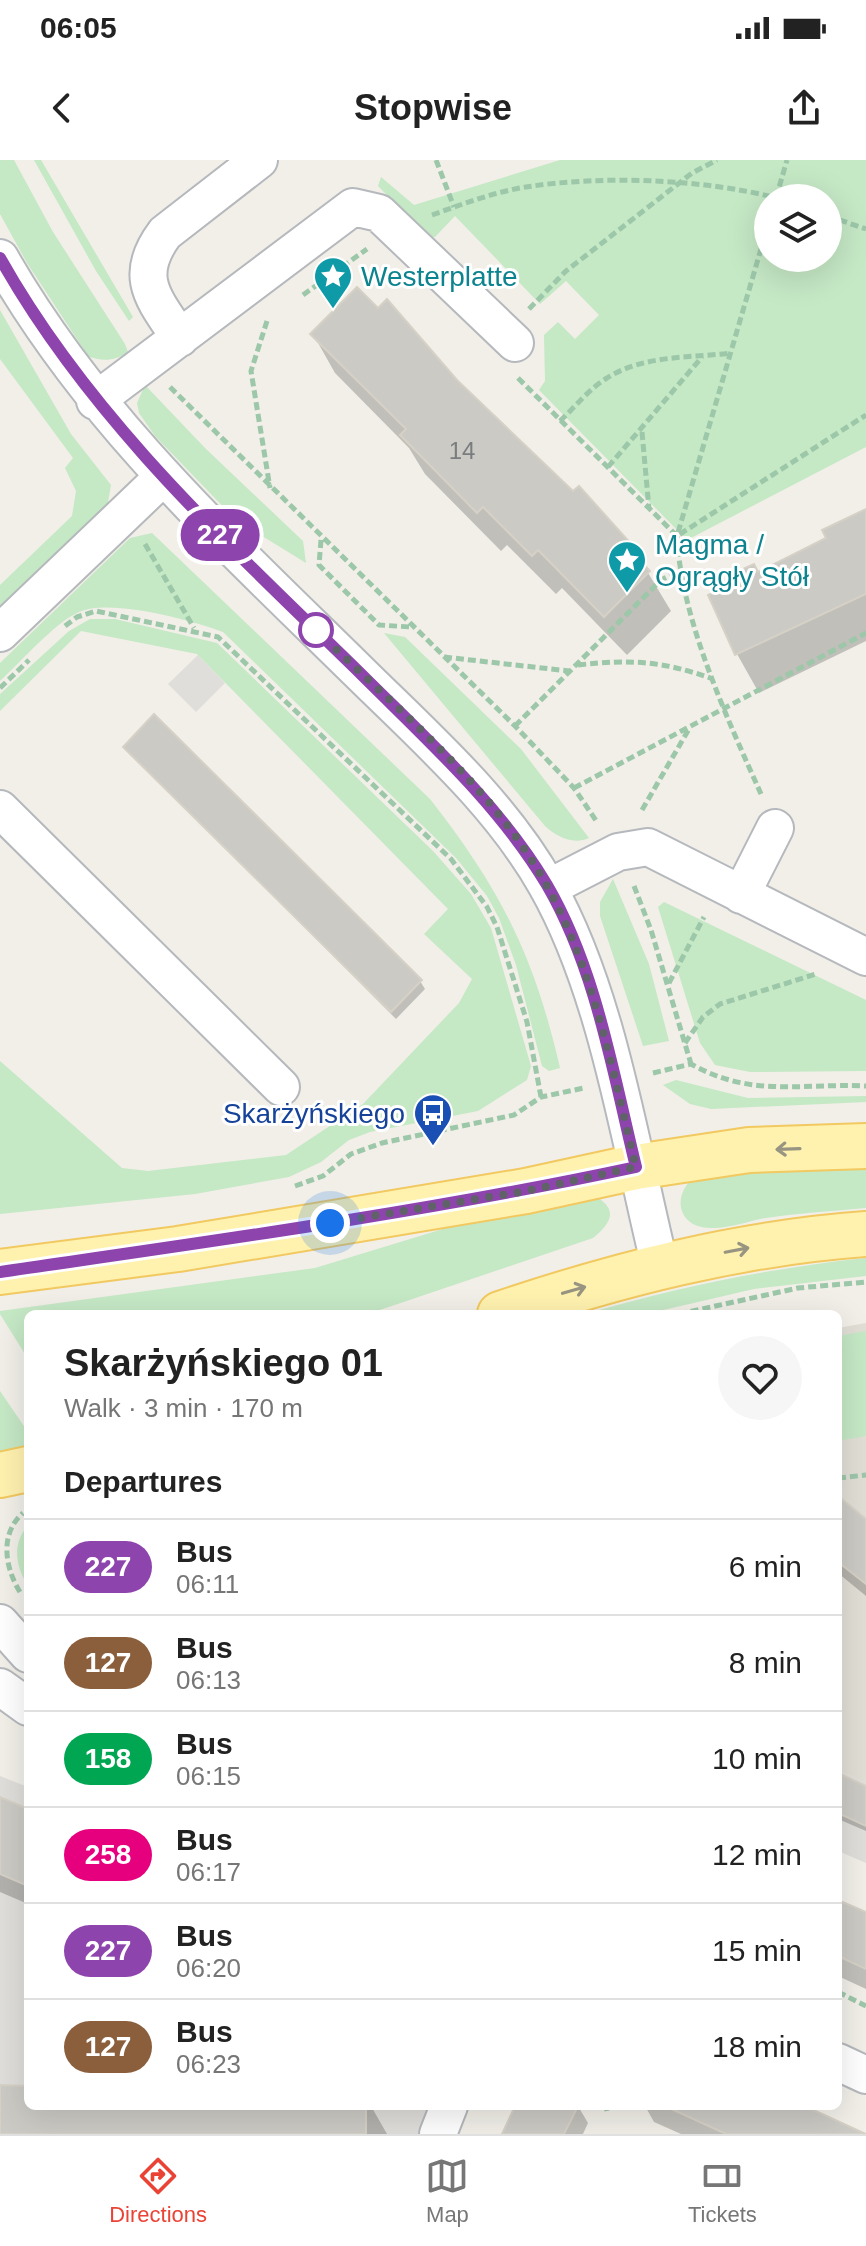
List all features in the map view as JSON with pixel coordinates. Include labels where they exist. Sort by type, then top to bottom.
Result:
[{"type":"main road","points":[[0,1272],[178,1249],[526,1191],[636,1167],[749,1150],[866,1146]]},
{"type":"main road","points":[[513,1310],[660,1266],[739,1249],[866,1234]]},
{"type":"main road","points":[[0,1475],[24,1470]]},
{"type":"street","points":[[180,338],[155,300],[148,282],[146,271],[154,248],[165,233],[246,164]]},
{"type":"street","points":[[95,401],[353,207],[379,213],[510,338]]},
{"type":"street","points":[[0,258],[95,401],[162,478],[459,771],[523,847],[548,888],[594,1000],[660,1266]]},
{"type":"street","points":[[0,633],[162,478]]},
{"type":"street","points":[[0,809],[281,1087]]},
{"type":"street","points":[[741,895],[775,828]]},
{"type":"street","points":[[548,888],[618,852],[648,847],[866,957]]},
{"type":"street","points":[[0,1623],[24,1650]]},
{"type":"street","points":[[0,1687],[24,1704]]},
{"type":"street","points":[[842,2064],[866,2075]]},
{"type":"street","points":[[438,2134],[447,2110]]},
{"type":"path","points":[[436,160],[454,207]]},
{"type":"path","points":[[677,536],[500,360],[510,338],[566,271],[682,182],[717,160]]},
{"type":"path","points":[[780,184],[787,160]]},
{"type":"path","points":[[362,252],[398,229],[454,207],[527,187],[682,182],[754,193]]},
{"type":"path","points":[[842,221],[866,229]]},
{"type":"path","points":[[754,272],[677,536],[679,571],[724,711],[775,828]]},
{"type":"path","points":[[267,321],[251,371],[270,489]]},
{"type":"path","points":[[560,421],[605,379],[626,368],[659,359],[731,353]]},
{"type":"path","points":[[608,467],[642,431],[702,356]]},
{"type":"path","points":[[147,361],[270,489],[515,726],[574,788],[618,852],[651,930],[691,1064],[720,1080],[769,1087],[866,1086]]},
{"type":"path","points":[[677,536],[866,415]]},
{"type":"path","points":[[642,431],[649,509]]},
{"type":"path","points":[[132,507],[146,545],[194,629]]},
{"type":"path","points":[[321,539],[319,565],[379,625],[412,627]]},
{"type":"path","points":[[515,726],[661,580],[679,571]]},
{"type":"path","points":[[63,628],[77,617],[96,611],[194,629],[218,637],[451,859],[473,887],[497,927],[527,1022],[541,1097],[514,1115],[382,1143],[351,1154],[323,1176],[282,1191]]},
{"type":"path","points":[[574,788],[866,633]]},
{"type":"path","points":[[443,657],[570,671]]},
{"type":"path","points":[[0,688],[31,658]]},
{"type":"path","points":[[576,666],[632,660],[672,664],[714,680]]},
{"type":"path","points":[[618,852],[689,728]]},
{"type":"path","points":[[668,985],[704,917]]},
{"type":"path","points":[[685,1043],[703,1017],[720,1004],[821,973]]},
{"type":"path","points":[[697,1310],[798,1288],[866,1282]]},
{"type":"path","points":[[842,1478],[866,1475]]},
{"type":"path","points":[[24,1514],[13,1521],[4,1546],[8,1573],[24,1597]]},
{"type":"path","points":[[842,1994],[866,2006]]},
{"type":"shaded area","points":[[198,655],[225,683],[196,712],[168,684]]},
{"type":"shaded area","points":[[866,1323],[866,1783],[842,1773],[842,1327]]},
{"type":"shaded area","points":[[842,1773],[866,1783],[866,1863],[842,1853]]},
{"type":"shaded area","points":[[0,1776],[24,1785],[24,2110],[437,2110],[427,2134],[0,2134]]},
{"type":"green space","points":[[0,160],[14,160],[53,232],[128,352],[108,360],[88,356],[27,263],[0,214]]},
{"type":"green space","points":[[34,160],[41,160],[133,317],[129,321],[96,271]]},
{"type":"green space","points":[[560,160],[866,160],[866,447],[687,540],[539,390],[545,381],[544,335],[558,322],[575,339],[599,315],[566,281],[540,304],[455,216],[435,237],[428,237],[378,186],[381,177],[414,205]]},
{"type":"green space","points":[[0,310],[71,434],[111,485],[107,508],[0,610],[0,585],[72,516],[76,491],[65,468],[73,458],[0,359]]},
{"type":"green space","points":[[145,385],[205,448],[303,541],[306,563],[236,520],[155,436],[139,413],[137,403]]},
{"type":"green space","points":[[152,533],[430,799],[477,864],[512,925],[539,991],[560,1068],[549,1071],[542,1066],[516,965],[499,918],[487,896],[456,858],[223,632],[151,612],[93,608],[69,617],[0,681],[0,663],[130,538]]},
{"type":"green space","points":[[90,619],[115,619],[217,643],[433,851],[471,894],[491,928],[531,1066],[527,1080],[478,1111],[370,1132],[349,1140],[321,1162],[289,1177],[195,1194],[0,1214],[0,1061],[122,1168],[148,1171],[286,1155],[363,1104],[459,1003],[472,979],[424,934],[448,909],[197,654],[81,631],[0,711],[0,694],[69,631]]},
{"type":"green space","points":[[384,633],[405,637],[521,749],[589,838],[577,841],[566,839],[545,826]]},
{"type":"green space","points":[[613,879],[649,964],[669,1041],[643,1046],[600,916],[600,902]]},
{"type":"green space","points":[[664,902],[866,1000],[866,1071],[750,1072],[715,1065],[700,1043],[658,907]]},
{"type":"green space","points":[[676,1080],[748,1098],[866,1096],[866,1102],[711,1109],[690,1104],[663,1085]]},
{"type":"green space","points":[[815,1168],[866,1169],[866,1208],[778,1216],[718,1228],[700,1227],[692,1223],[682,1210],[682,1194],[693,1178]]},
{"type":"green space","points":[[597,1197],[610,1212],[608,1223],[593,1238],[380,1310],[24,1310],[24,1353],[0,1314],[0,1311],[315,1268],[479,1218]]},
{"type":"green space","points":[[866,1258],[866,1276],[754,1289],[663,1310],[600,1310],[655,1295],[795,1267]]},
{"type":"green space","points":[[866,1331],[866,1436],[842,1440],[842,1335]]},
{"type":"green space","points":[[0,1391],[24,1426],[24,1447],[0,1452]]},
{"type":"green space","points":[[24,1531],[24,1578],[17,1555]]},
{"type":"building","points":[[357,287],[378,308],[387,299],[457,380],[573,491],[579,486],[634,547],[630,550],[650,571],[604,617],[538,550],[532,556],[483,507],[477,513],[400,435],[406,429],[310,334]]},
{"type":"building","points":[[866,509],[866,594],[735,655],[708,595],[730,585],[727,576],[754,564],[758,572],[826,538],[822,530]]},
{"type":"building","points":[[154,714],[422,980],[391,1012],[123,747]]},
{"type":"building","points":[[842,1499],[866,1519],[866,1584],[842,1565]]},
{"type":"building","points":[[842,1775],[866,1786],[866,1826],[842,1815]]},
{"type":"building","points":[[0,1797],[24,1807],[24,1884],[0,1874]]},
{"type":"building","points":[[842,1902],[866,1912],[866,1969],[842,1958]]},
{"type":"building","points":[[0,2085],[24,2086],[24,2110],[366,2110],[366,2134],[0,2134]]},
{"type":"building","points":[[513,2110],[576,2110],[564,2134],[502,2134]]},
{"type":"building","points":[[674,2110],[814,2110],[866,2134],[726,2134]]},
{"type":"bus line","name":"227","points":[[0,258],[50,339],[95,401],[162,478],[459,771],[523,847],[548,888],[572,939],[594,1000],[636,1167],[526,1191],[178,1249],[0,1272]]},
{"type":"place","name":"Westerplatte","points":[[333,310]]},
{"type":"place","name":"Magma / Ogrągły Stół","points":[[627,594]]},
{"type":"place","name":"Skarżyńskiego","points":[[433,1147]]},
{"type":"route","points":[[316,630],[459,771],[523,847],[548,888],[572,939],[594,1000],[636,1167],[526,1191],[330,1223]]}]
